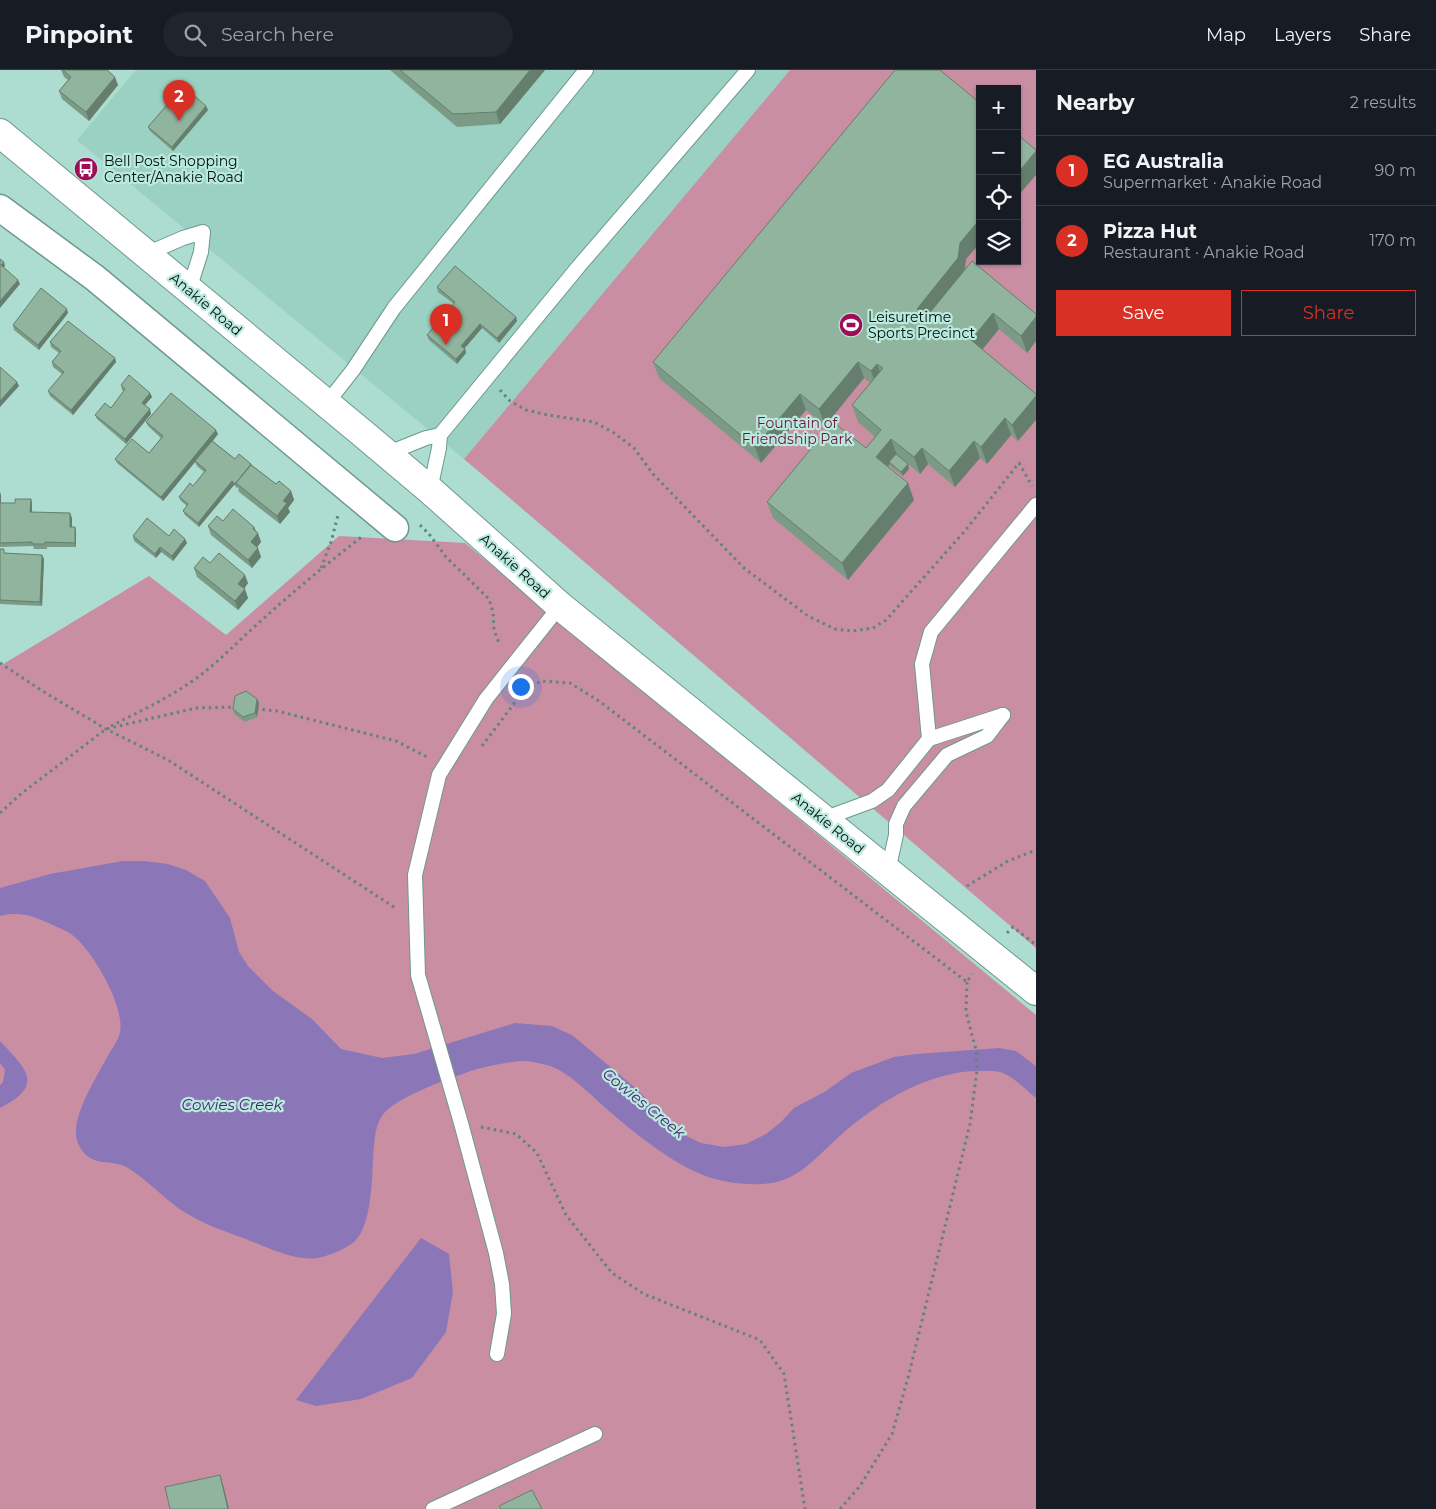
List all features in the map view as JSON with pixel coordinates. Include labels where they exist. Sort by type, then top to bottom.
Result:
[{"type":"main road","name":"Anakie Road","points":[[0,133],[327,403],[430,490],[560,606],[822,820],[1036,991]]},
{"type":"street","points":[[0,208],[95,278],[390,523]]},
{"type":"lane","points":[[327,403],[394,308],[586,70]]},
{"type":"lane","points":[[430,490],[440,435],[579,266],[748,70]]},
{"type":"lane","points":[[146,254],[183,238],[203,232],[201,252],[189,290]]},
{"type":"lane","points":[[386,454],[426,438],[440,435]]},
{"type":"lane","points":[[930,739],[922,664],[932,632],[1036,505]]},
{"type":"lane","points":[[497,1354],[504,1314],[502,1284],[496,1253],[461,1123],[418,975],[415,875],[439,775],[486,699],[560,606]]},
{"type":"lane","points":[[822,820],[872,801],[888,790],[930,739],[1003,715],[987,736],[947,755],[904,806],[896,824],[896,836],[888,871]]},
{"type":"lane","points":[[433,1509],[595,1434]]},
{"type":"path","points":[[488,377],[510,401],[526,410],[548,416],[594,422],[614,433],[634,448],[653,474],[744,568],[808,616],[835,629],[853,631],[873,628],[886,620],[964,532],[1019,463],[1036,493]]},
{"type":"path","points":[[321,569],[332,542],[340,508]]},
{"type":"path","points":[[0,813],[22,793],[106,728],[155,704],[194,680],[226,655],[260,621],[321,569],[390,523]]},
{"type":"path","points":[[0,663],[44,692],[106,728],[168,760],[400,910]]},
{"type":"path","points":[[252,709],[277,711],[396,741],[445,765],[469,759],[488,740],[522,693],[541,681],[570,683],[600,700],[967,982]]},
{"type":"path","points":[[106,728],[196,708],[244,708]]},
{"type":"path","points":[[967,886],[1008,861],[1036,850]]},
{"type":"path","points":[[840,1509],[860,1486],[892,1434],[909,1374],[970,1124],[976,1070],[976,1050],[966,1012],[967,982],[973,974]]},
{"type":"path","points":[[461,1123],[516,1134],[537,1154],[566,1215],[612,1273],[644,1294],[760,1340],[784,1374],[805,1509]]},
{"type":"shaded area","points":[[136,70],[790,70],[464,459],[77,140]]},
{"type":"green space","name":"Fountain of Friendship Park","points":[[790,70],[1036,70],[1036,948],[464,459]]},
{"type":"green space","points":[[339,536],[465,543],[1036,1015],[1036,1509],[0,1509],[0,666],[149,576],[226,635]]},
{"type":"water","name":"Cowies Creek","points":[[123,861],[168,864],[186,870],[205,881],[230,918],[239,952],[248,966],[273,991],[312,1019],[341,1049],[382,1058],[414,1054],[515,1023],[552,1026],[572,1035],[639,1091],[676,1131],[701,1143],[724,1147],[746,1144],[766,1134],[794,1108],[826,1091],[851,1073],[894,1057],[916,1054],[999,1048],[1016,1051],[1036,1066],[1036,1098],[1014,1080],[1000,1072],[965,1072],[946,1075],[908,1089],[874,1109],[797,1173],[775,1182],[748,1184],[710,1177],[679,1163],[642,1138],[558,1069],[527,1061],[489,1066],[435,1084],[409,1096],[388,1109],[379,1121],[376,1131],[370,1202],[361,1233],[353,1243],[345,1248],[322,1257],[313,1259],[292,1256],[196,1219],[181,1210],[128,1168],[115,1163],[91,1159],[81,1149],[76,1137],[76,1125],[83,1104],[119,1035],[120,1021],[117,1008],[105,979],[79,941],[64,930],[30,916],[8,914],[0,916],[0,888],[50,874]]},
{"type":"water","points":[[0,1041],[24,1068],[27,1084],[23,1092],[14,1100],[0,1108],[0,1085],[3,1082],[5,1070],[0,1063]]},
{"type":"water","points":[[421,1238],[449,1254],[453,1292],[446,1332],[412,1378],[361,1399],[316,1406],[296,1400]]},
{"type":"building","points":[[63,70],[107,70],[115,77],[86,112],[59,91],[71,77]]},
{"type":"building","points":[[400,70],[530,70],[496,112],[453,114]]},
{"type":"building","name":"Leisuretime Sports Precinct","points":[[895,70],[940,70],[976,100],[976,224],[960,243],[958,258],[917,309],[921,311],[917,316],[923,321],[972,261],[1036,314],[1036,317],[1021,336],[993,313],[971,340],[1036,394],[1012,425],[1005,418],[981,447],[974,441],[949,471],[922,448],[914,457],[891,439],[876,457],[908,483],[842,563],[767,502],[833,422],[866,448],[881,430],[852,405],[883,368],[877,364],[871,371],[858,362],[819,409],[800,394],[755,447],[653,362]]},
{"type":"building","points":[[183,86],[206,106],[172,147],[148,127]]},
{"type":"building","points":[[1021,137],[1036,151],[1021,169]]},
{"type":"building","points":[[0,259],[4,262],[1,265],[18,280],[0,301]]},
{"type":"building","points":[[455,266],[516,317],[497,338],[480,324],[461,346],[465,349],[456,359],[427,335],[455,302],[437,287]]},
{"type":"building","points":[[41,288],[67,309],[38,345],[13,325]]},
{"type":"building","points":[[68,321],[115,358],[71,410],[48,391],[64,372],[52,362],[61,351],[50,342]]},
{"type":"building","points":[[0,367],[17,382],[0,401]]},
{"type":"building","points":[[129,375],[150,393],[142,403],[150,409],[125,439],[95,415],[105,403],[111,408],[125,389],[121,385]]},
{"type":"building","points":[[171,393],[216,430],[161,497],[115,459],[132,439],[149,453],[163,436],[146,422]]},
{"type":"building","points":[[212,441],[235,459],[239,454],[251,464],[235,484],[232,481],[198,523],[183,511],[188,504],[179,497],[190,483],[193,486],[206,470],[195,461]]},
{"type":"building","points":[[896,454],[908,464],[901,472],[889,462]]},
{"type":"building","points":[[251,465],[276,484],[279,481],[291,491],[283,501],[287,503],[277,516],[236,483]]},
{"type":"building","points":[[15,499],[31,499],[30,512],[70,513],[70,527],[75,527],[75,543],[0,543],[0,503],[15,503]]},
{"type":"building","points":[[233,509],[254,527],[253,529],[258,533],[251,542],[258,548],[248,560],[208,526],[217,516],[223,521]]},
{"type":"building","points":[[147,518],[169,536],[174,529],[185,539],[172,556],[160,547],[155,554],[133,536]]},
{"type":"building","points":[[0,549],[4,549],[4,553],[42,555],[40,602],[0,600]]},
{"type":"building","points":[[219,553],[245,575],[238,584],[245,589],[235,601],[194,568],[203,557],[210,563]]},
{"type":"building","points":[[246,691],[257,699],[255,713],[243,717],[233,709],[235,696]]},
{"type":"building","points":[[220,1475],[228,1509],[170,1509],[165,1487]]},
{"type":"building","points":[[532,1490],[542,1509],[501,1509],[499,1506]]},
{"type":"place","name":"Pizza Hut","points":[[179,121]]},
{"type":"place","name":"Bell Post Shopping Center/Anakie Road","points":[[86,169]]},
{"type":"place","name":"Leisuretime Sports Precinct","points":[[851,325]]},
{"type":"place","name":"EG Australia","points":[[446,345]]}]
